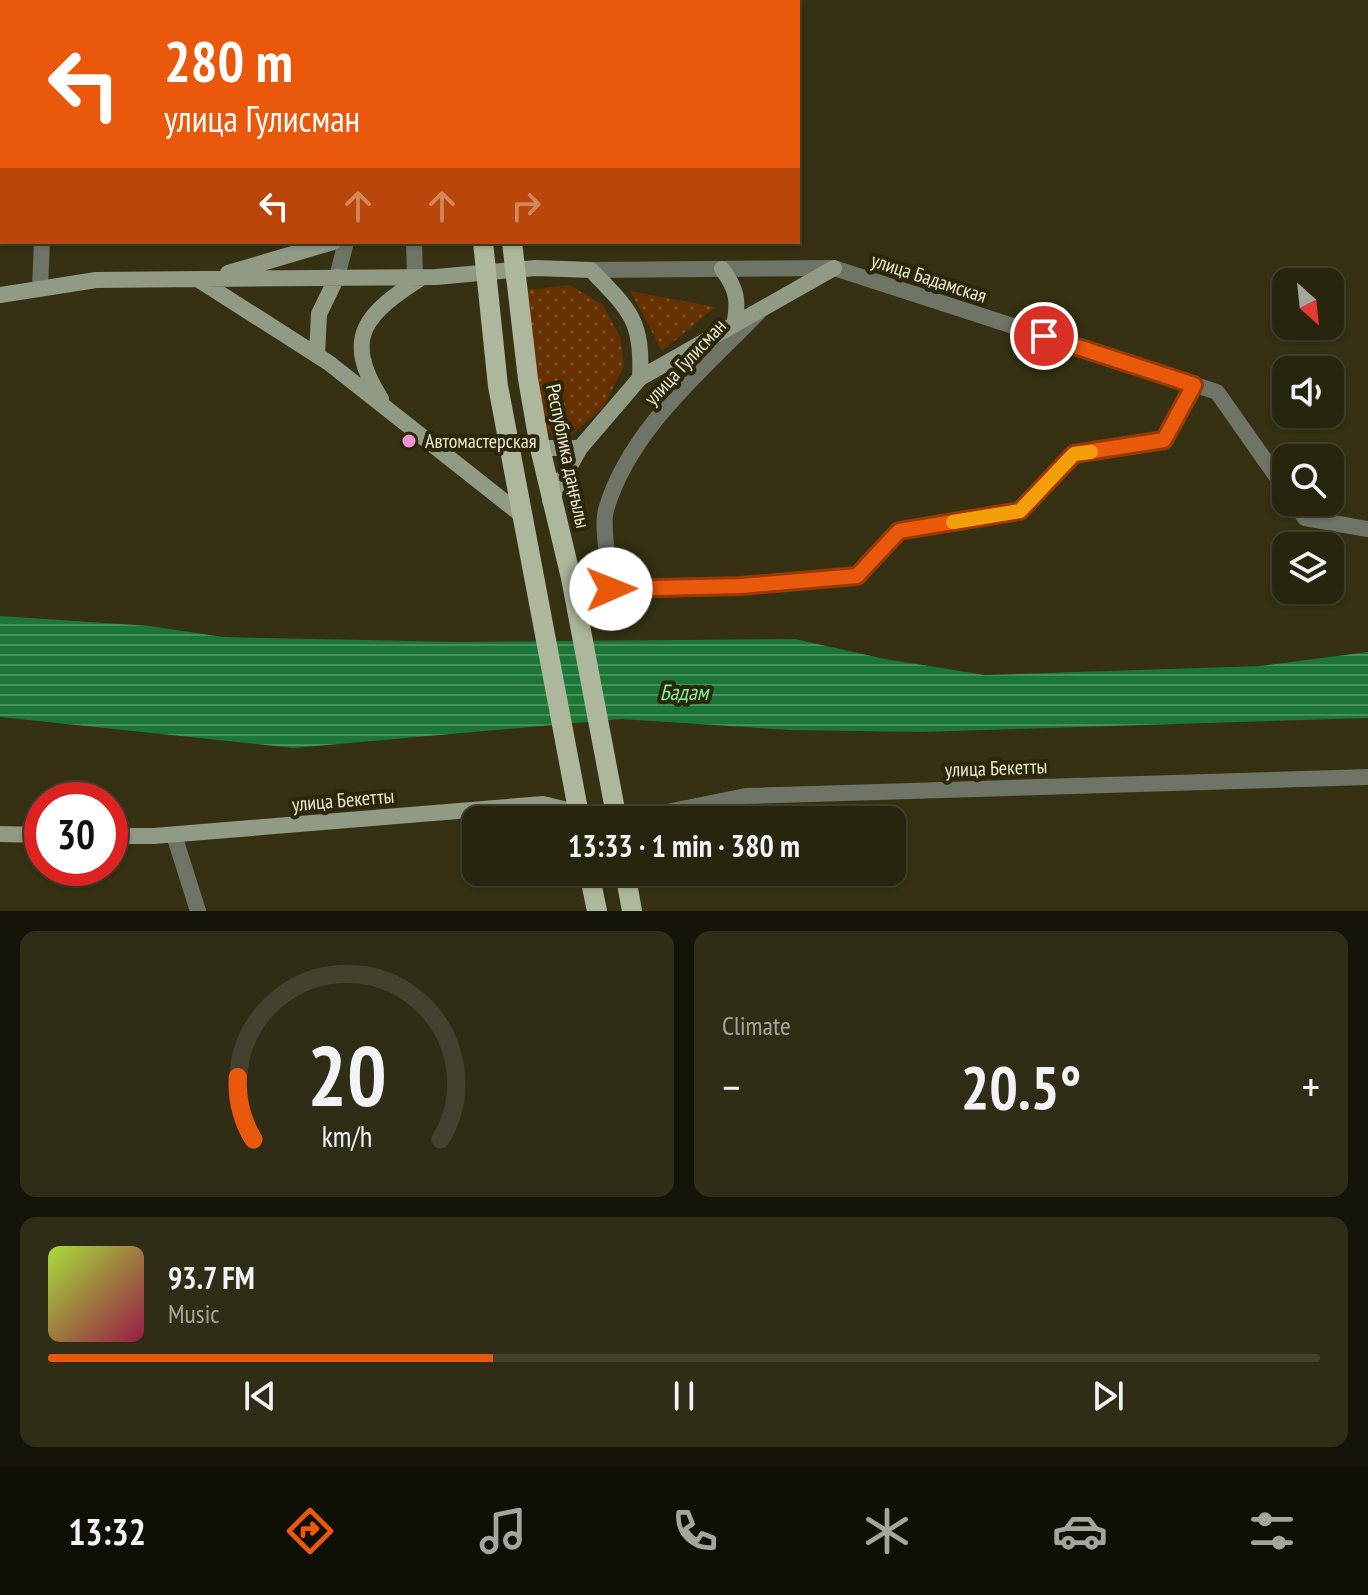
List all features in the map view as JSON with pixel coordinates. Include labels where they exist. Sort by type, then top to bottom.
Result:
[{"type":"main road","points":[[483,244],[497,378],[519,513],[577,806]]},
{"type":"main road","name":"Республика даңғылы","points":[[512,244],[528,379],[540,448],[550,501],[572,582],[615,806]]},
{"type":"main road","points":[[592,886],[597,911]]},
{"type":"main road","points":[[628,886],[632,911]]},
{"type":"street","points":[[40,288],[42,244]]},
{"type":"street","points":[[205,279],[326,244]]},
{"type":"street","points":[[317,355],[319,314],[337,277],[345,244]]},
{"type":"street","points":[[414,244],[418,277]]},
{"type":"street","points":[[0,295],[96,280],[418,277],[536,268],[591,270],[626,306],[642,342],[640,378]]},
{"type":"street","points":[[550,501],[580,448],[640,378],[834,268]]},
{"type":"street","name":"улица Бадамская","points":[[591,270],[834,268],[1217,392],[1272,470]]},
{"type":"street","points":[[722,269],[735,285],[738,305],[734,325]]},
{"type":"street","points":[[386,408],[371,383],[359,352],[366,325],[384,301],[418,277]]},
{"type":"street","points":[[205,279],[317,355],[519,513]]},
{"type":"street","name":"улица Гулисман","points":[[762,309],[662,413],[626,466],[605,512],[611,589],[741,586],[857,576],[899,531],[1020,511],[1074,454],[1164,440],[1194,385]]},
{"type":"street","points":[[540,448],[580,448]]},
{"type":"street","points":[[1304,516],[1368,529]]},
{"type":"street","name":"улица Бекетты","points":[[682,806],[746,796],[1368,777]]},
{"type":"street","name":"улица Бекетты","points":[[519,806],[551,806]]},
{"type":"street","name":"улица Бекетты","points":[[128,836],[174,835],[462,811]]},
{"type":"street","points":[[0,834],[24,835]]},
{"type":"street","points":[[174,835],[198,911]]},
{"type":"shaded area","points":[[570,285],[603,305],[620,337],[624,366],[603,408],[569,437],[552,436],[542,423],[526,290]]},
{"type":"shaded area","points":[[630,291],[715,307],[662,351]]},
{"type":"water","name":"Бадам","points":[[0,616],[150,626],[223,637],[459,642],[795,639],[885,659],[985,675],[1260,666],[1368,652],[1368,718],[921,732],[789,730],[621,719],[294,748],[0,717]]},
{"type":"slow traffic","points":[[953,522],[1020,511],[1074,454],[1091,452]]},
{"type":"place","name":"Автомастерская","points":[[409,441]]},
{"type":"route","points":[[611,589],[741,586],[857,576],[899,531],[1020,511],[1074,454],[1164,440],[1194,385],[1044,336]]}]
